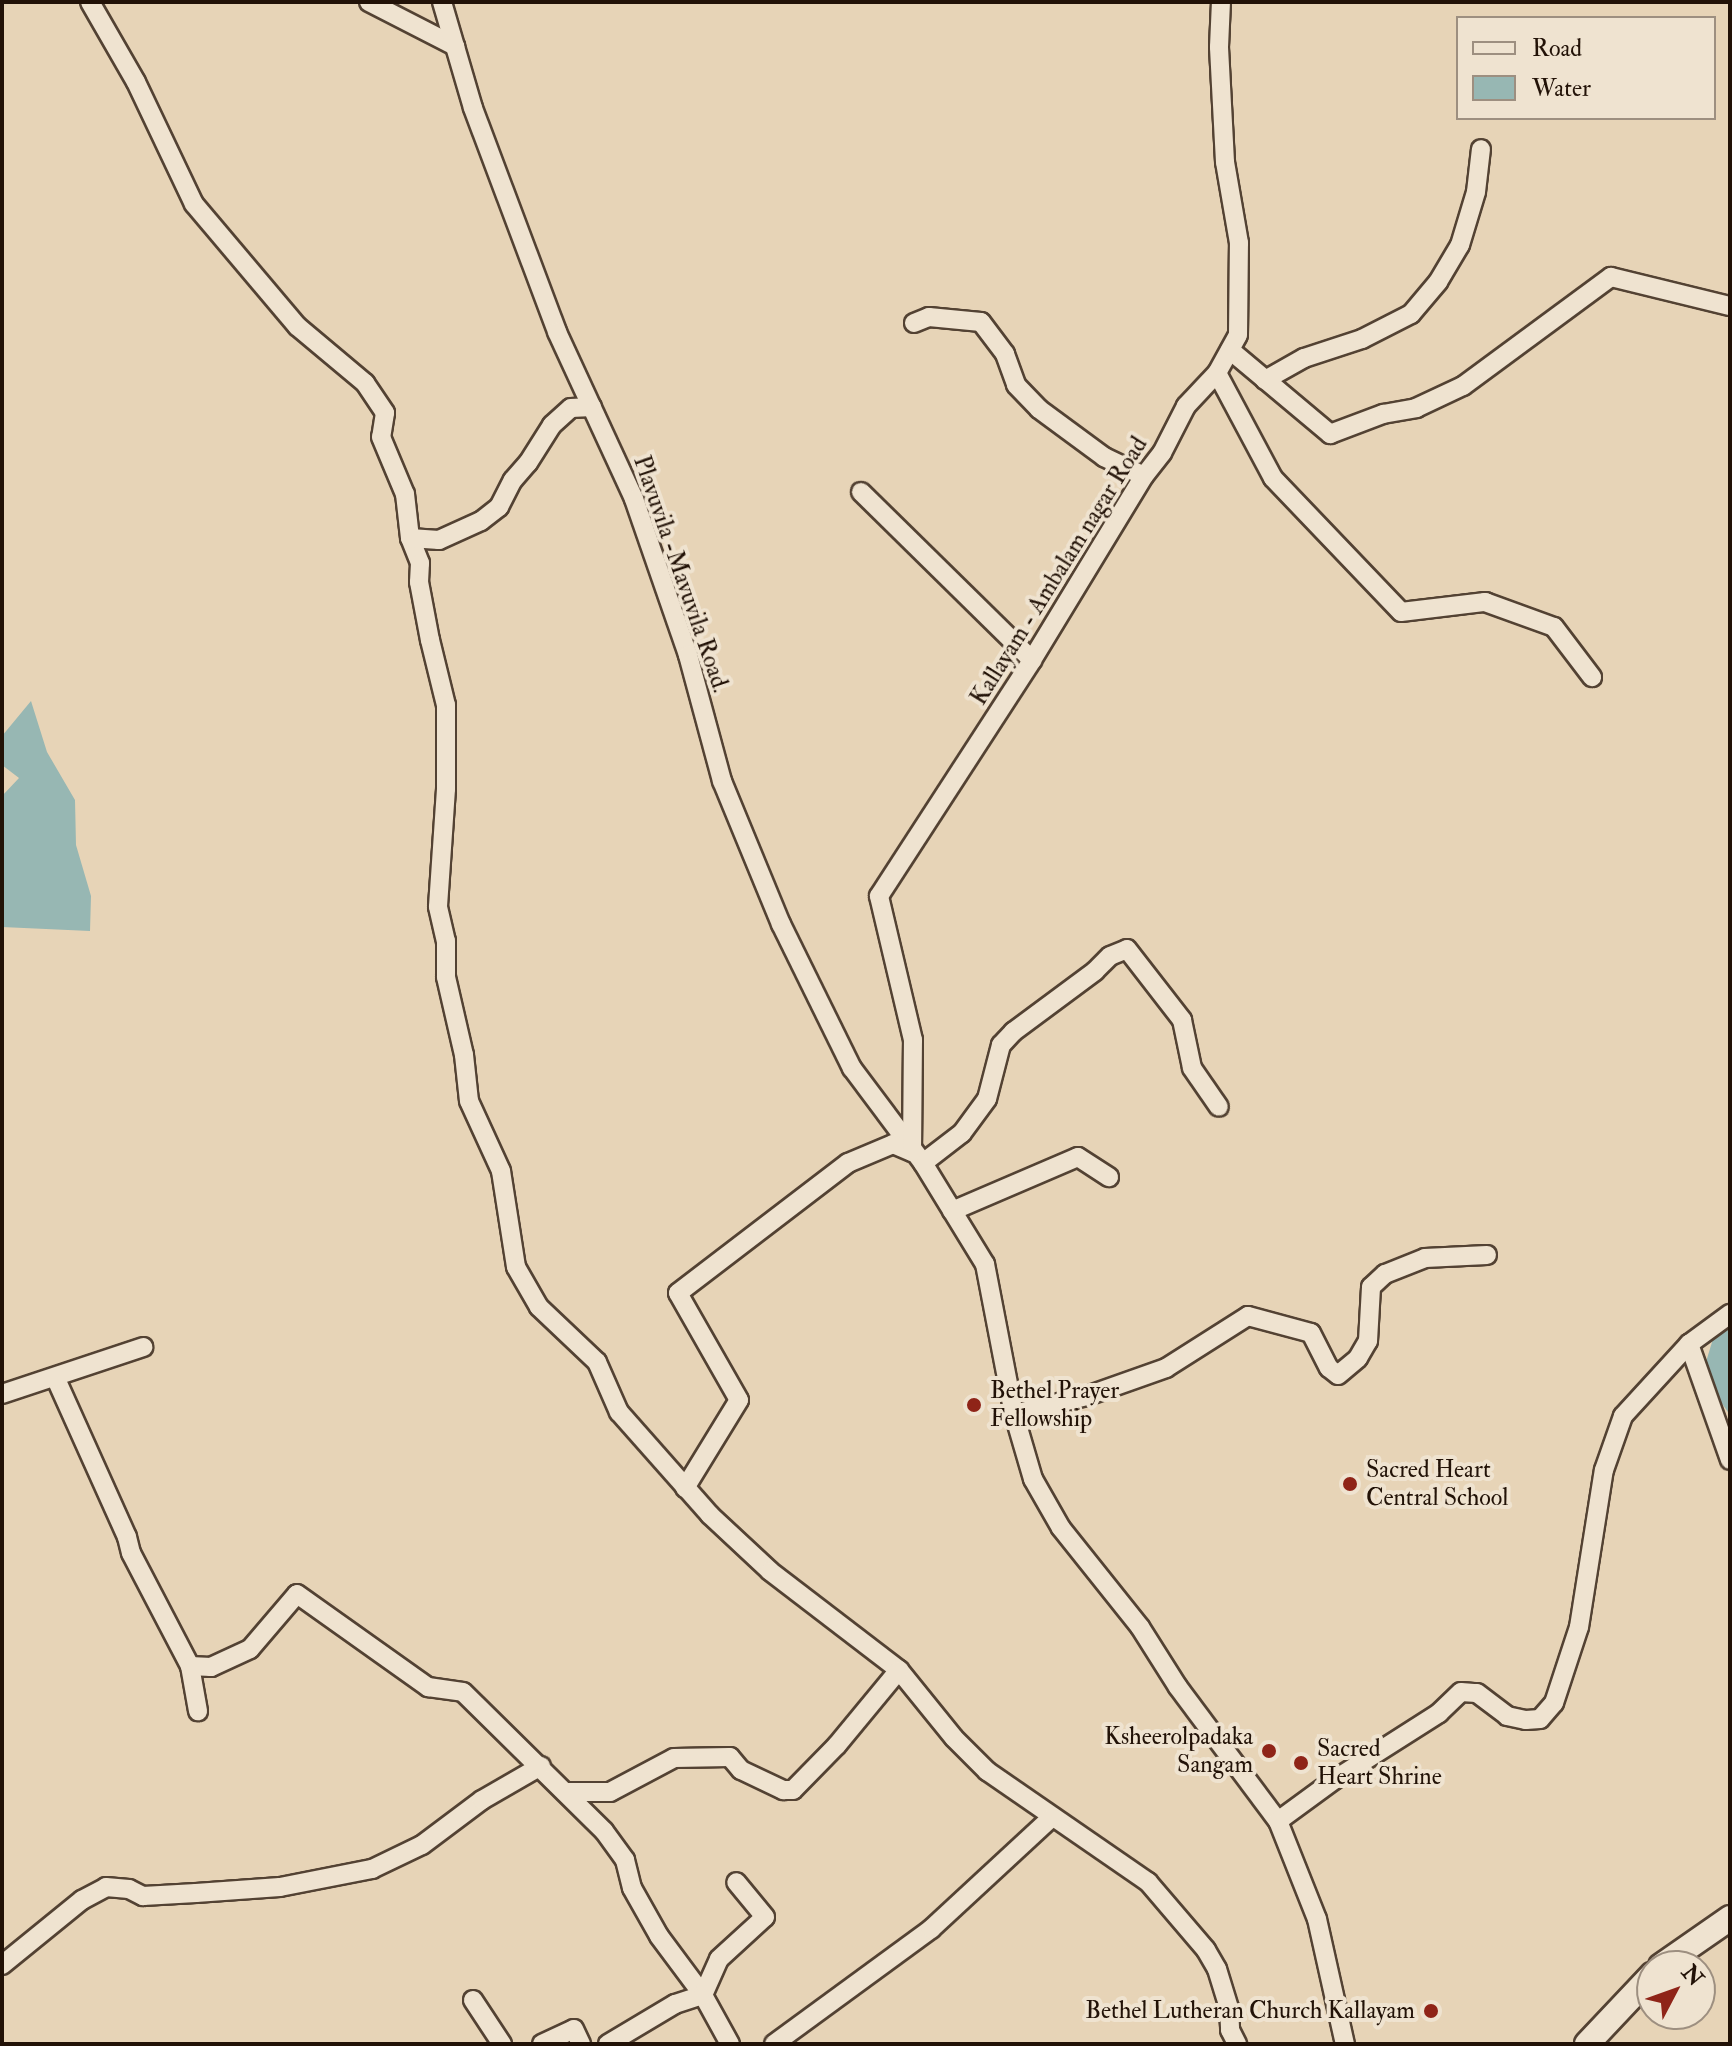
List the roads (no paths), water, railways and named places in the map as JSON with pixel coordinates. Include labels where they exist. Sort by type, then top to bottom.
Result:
[{"type":"street","points":[[90,2],[136,82],[194,204],[297,326],[365,383],[385,413],[381,437],[405,494],[410,538],[420,563],[419,582],[446,705],[446,789],[438,907],[446,941],[446,977],[464,1055],[469,1101],[501,1171],[516,1267],[547,1317],[597,1362],[619,1412],[728,1532],[770,1571],[899,1670],[954,1738],[987,1771],[1148,1882],[1177,1914],[1217,1969],[1229,2008],[1230,2030],[1237,2044]]},
{"type":"street","points":[[369,2],[455,46]]},
{"type":"street","name":"Plavuvila -Mavuvila Road.","points":[[442,2],[473,108],[557,332],[639,513],[688,655],[722,781],[781,924],[852,1068],[917,1157],[985,1264],[1014,1414],[1033,1479],[1061,1528],[1140,1627],[1178,1687],[1278,1821],[1317,1919],[1345,2044]]},
{"type":"street","name":"Kallayam - Ambalam nagar Road","points":[[917,1157],[913,1040],[879,896],[1032,660],[1144,476],[1162,453],[1186,406],[1217,373],[1238,335],[1239,243],[1225,162],[1219,47],[1221,2]]},
{"type":"street","points":[[1265,380],[1304,358],[1362,339],[1411,314],[1438,282],[1460,245],[1476,192],[1481,149]]},
{"type":"street","points":[[1230,350],[1330,434],[1383,414],[1416,408],[1463,386],[1611,277],[1730,306]]},
{"type":"street","points":[[914,323],[929,317],[981,322],[1005,354],[1016,385],[1039,409],[1104,457],[1144,476]]},
{"type":"street","points":[[1217,373],[1273,478],[1401,612],[1485,602],[1554,627],[1592,677]]},
{"type":"street","points":[[410,538],[439,540],[481,521],[499,507],[513,480],[528,463],[552,425],[571,408],[592,407]]},
{"type":"street","points":[[861,492],[1032,660]]},
{"type":"street","points":[[685,1488],[739,1400],[678,1293],[848,1163],[893,1144],[917,1157],[962,1133],[987,1099],[1001,1045],[1013,1032],[1110,956],[1127,949],[1182,1020],[1192,1068],[1219,1107]]},
{"type":"street","points":[[952,1211],[1078,1157],[1109,1177]]},
{"type":"street","points":[[1014,1414],[1087,1396],[1166,1368],[1248,1316],[1311,1333],[1329,1368],[1338,1375],[1358,1358],[1368,1341],[1371,1287],[1385,1274],[1425,1258],[1487,1255]]},
{"type":"street","points":[[1278,1821],[1334,1780],[1439,1713],[1461,1692],[1477,1693],[1507,1716],[1540,1719],[1554,1703],[1579,1627],[1604,1470],[1623,1416],[1689,1344],[1730,1314]]},
{"type":"street","points":[[1689,1344],[1730,1460]]},
{"type":"street","points":[[2,1394],[56,1379],[143,1347]]},
{"type":"street","points":[[56,1379],[127,1537],[131,1553],[190,1666],[198,1711]]},
{"type":"street","points":[[190,1666],[211,1667],[250,1649],[297,1594],[428,1687],[463,1692],[604,1831],[625,1860],[632,1888],[643,1909],[703,1995],[730,2044]]},
{"type":"street","points":[[565,1792],[610,1792],[674,1758],[730,1757],[741,1770],[783,1790],[793,1790],[837,1745],[899,1670]]},
{"type":"street","points":[[2,1965],[82,1900],[106,1887],[129,1889],[143,1896],[196,1893],[280,1887],[372,1869],[422,1845],[482,1800],[541,1766]]},
{"type":"street","points":[[774,2044],[931,1929],[1052,1817]]},
{"type":"street","points":[[608,2044],[675,2004],[703,1995],[719,1959],[765,1917],[736,1882]]},
{"type":"street","points":[[1684,1950],[1730,1918]]},
{"type":"street","points":[[1587,2044],[1636,1992]]},
{"type":"street","points":[[473,2000],[495,2042]]},
{"type":"street","points":[[542,2044],[574,2029],[581,2044]]},
{"type":"water","points":[[31,701],[47,752],[75,800],[76,845],[91,896],[90,931],[2,927],[2,796],[19,778],[2,765],[2,736]]},
{"type":"water","points":[[1730,1322],[1730,1415],[1702,1375],[1716,1329]]},
{"type":"place","name":"Bethel Prayer Fellowship","points":[[974,1405]]},
{"type":"place","name":"Sacred Heart Central School","points":[[1350,1484]]},
{"type":"place","name":"Ksheerolpadaka Sangam","points":[[1269,1751]]},
{"type":"place","name":"Sacred Heart Shrine","points":[[1301,1763]]},
{"type":"place","name":"Bethel Lutheran Church Kallayam","points":[[1431,2011]]}]
